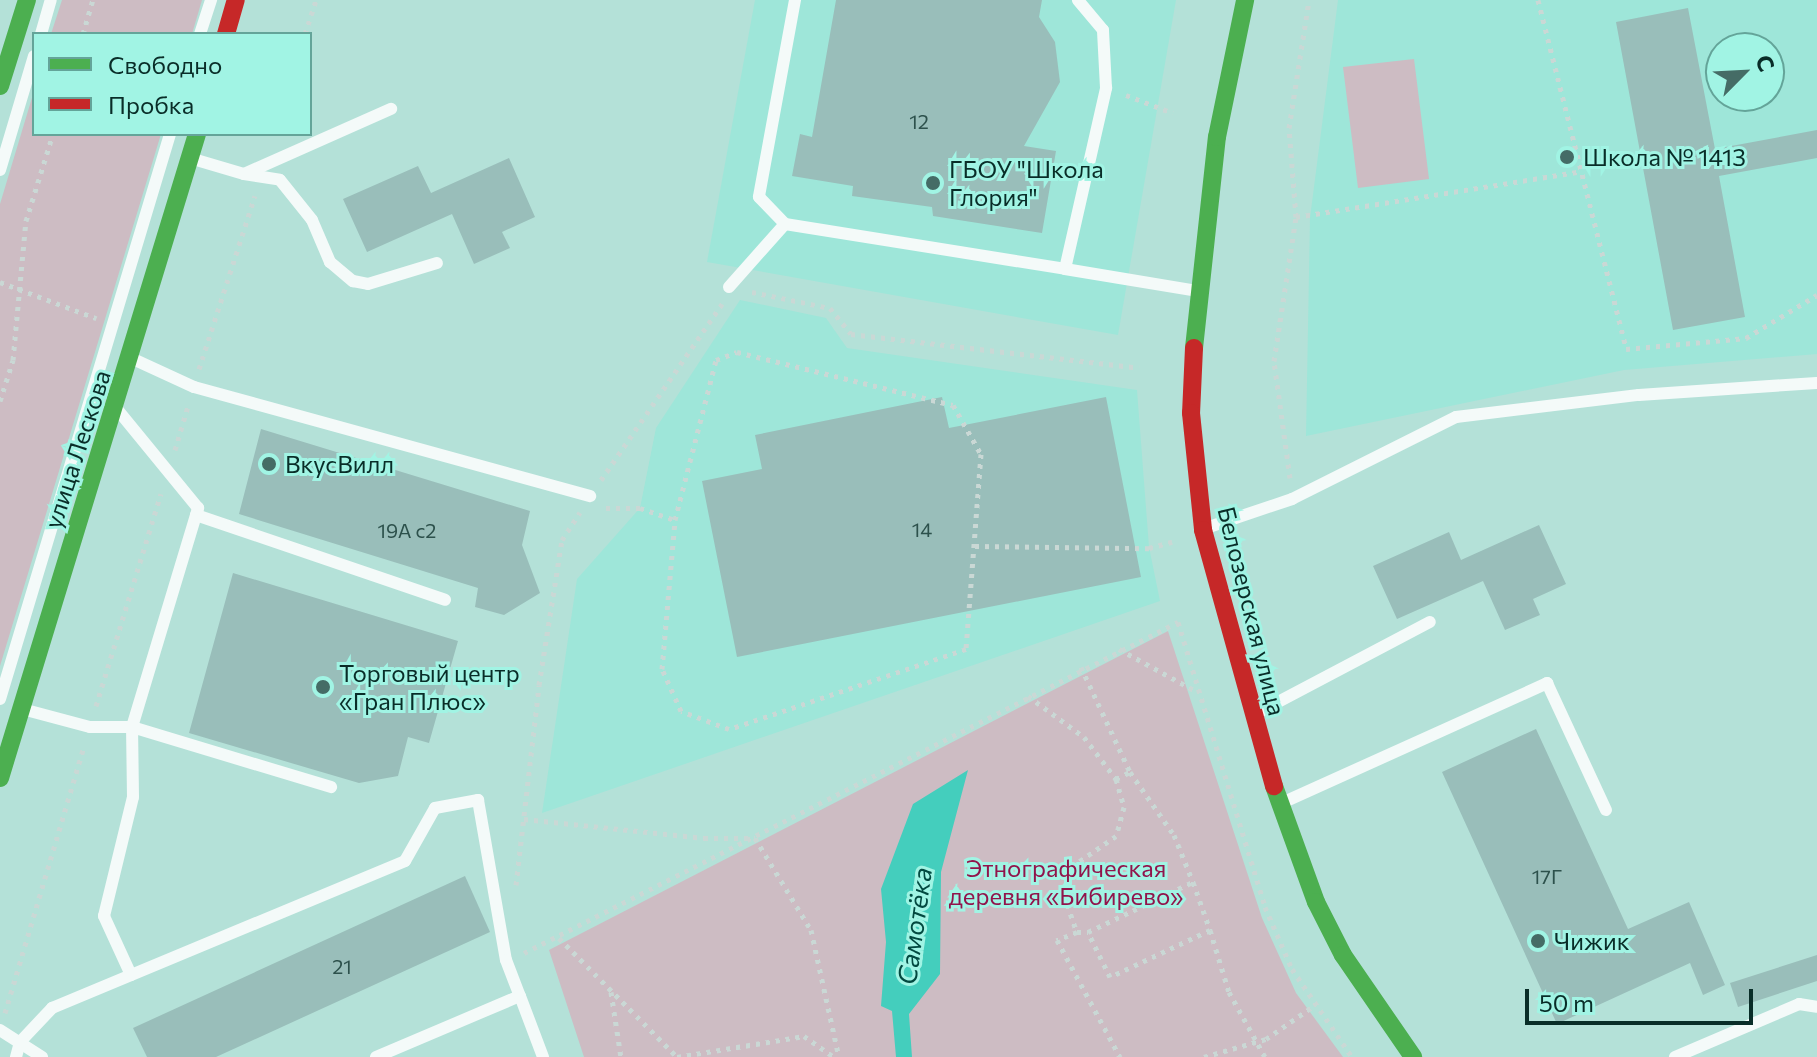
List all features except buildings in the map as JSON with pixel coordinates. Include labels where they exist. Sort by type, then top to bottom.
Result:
[{"type":"street","points":[[0,86],[27,0]]},
{"type":"street","points":[[227,32],[236,0]]},
{"type":"street","name":"Белозерская улица","points":[[1245,0],[1217,137],[1196,291],[1191,413],[1203,530],[1279,803],[1316,902],[1343,955],[1413,1057]]},
{"type":"street","name":"улица Лескова","points":[[0,778],[196,136]]},
{"type":"lane","points":[[42,32],[51,0]]},
{"type":"lane","points":[[201,32],[211,0]]},
{"type":"lane","points":[[795,0],[759,197],[785,224],[1196,291]]},
{"type":"lane","points":[[1065,269],[1106,88],[1103,30],[1078,0]]},
{"type":"lane","points":[[0,170],[32,63]]},
{"type":"lane","points":[[244,174],[292,157],[391,109]]},
{"type":"lane","name":"улица Лескова","points":[[0,699],[169,136]]},
{"type":"lane","points":[[190,158],[244,174],[280,180],[312,220],[330,262],[353,281],[368,284],[437,263]]},
{"type":"lane","points":[[729,287],[785,224]]},
{"type":"lane","points":[[130,358],[194,387],[590,496]]},
{"type":"lane","points":[[1203,530],[1292,499],[1456,417],[1639,395],[1817,383]]},
{"type":"lane","points":[[116,407],[170,467],[198,508],[132,727],[133,797],[104,916],[131,975]]},
{"type":"lane","points":[[196,515],[445,600]]},
{"type":"lane","points":[[1253,716],[1430,622]]},
{"type":"lane","points":[[1279,803],[1547,683],[1606,810]]},
{"type":"lane","points":[[19,708],[90,727],[132,727],[331,787]]},
{"type":"lane","points":[[16,1057],[20,1042],[52,1008],[405,861],[435,808],[478,800],[506,960],[543,1057]]},
{"type":"lane","points":[[376,1057],[520,996]]},
{"type":"lane","points":[[1675,1057],[1799,1004],[1817,1007]]},
{"type":"lane","points":[[0,1027],[42,1057]]},
{"type":"path","points":[[84,32],[93,0]]},
{"type":"path","points":[[306,32],[316,0]]},
{"type":"path","points":[[1292,499],[1274,361],[1296,217],[1289,128],[1309,0]]},
{"type":"path","points":[[1538,0],[1578,172],[1626,349],[1746,338],[1817,295]]},
{"type":"path","points":[[1106,88],[1173,113]]},
{"type":"path","points":[[0,401],[13,360],[26,221],[52,136]]},
{"type":"path","points":[[1296,217],[1578,172]]},
{"type":"path","points":[[0,1027],[194,387],[261,177]]},
{"type":"path","points":[[0,282],[19,292],[105,321]]},
{"type":"path","points":[[514,897],[562,540],[719,313],[729,287],[830,308],[851,334],[1139,368]]},
{"type":"path","points":[[737,352],[953,405],[981,454],[975,546],[966,649],[729,729],[681,711],[662,669],[675,520],[716,360],[737,352]]},
{"type":"path","points":[[582,508],[640,508],[675,520]]},
{"type":"path","points":[[975,546],[1149,548],[1203,530]]},
{"type":"path","points":[[506,960],[559,938],[1081,667],[1178,622],[1195,690],[1265,907],[1315,1005],[1352,1057]]},
{"type":"path","points":[[1119,649],[1195,690]]},
{"type":"path","points":[[1081,667],[1130,772],[1174,835],[1210,930],[1229,992],[1265,1057]]},
{"type":"path","points":[[1028,696],[1084,737],[1116,779],[1124,807],[1116,836],[1071,867],[1064,895],[1077,932]]},
{"type":"path","points":[[1116,779],[1130,772]]},
{"type":"path","points":[[524,819],[704,838],[755,838]]},
{"type":"path","points":[[755,838],[811,930],[836,1057]]},
{"type":"path","points":[[1120,1057],[1057,940],[1077,932],[1088,932],[1193,882]]},
{"type":"path","points":[[1088,932],[1110,977],[1210,930]]},
{"type":"path","points":[[559,938],[677,1057],[804,1036],[836,1057]]},
{"type":"path","points":[[611,992],[621,1057]]},
{"type":"path","points":[[0,995],[10,999]]},
{"type":"path","points":[[1204,1057],[1266,1039],[1315,1005]]},
{"type":"shaded area","name":"ГБОУ \"Школа Глория\"","points":[[755,0],[1176,0],[1118,335],[707,262]]},
{"type":"shaded area","name":"Школа № 1413","points":[[1338,0],[1817,0],[1817,354],[1624,370],[1306,436],[1310,218]]},
{"type":"shaded area","points":[[740,300],[826,318],[847,348],[1137,390],[1149,547],[1160,601],[542,813],[577,579],[640,508],[656,428]]},
{"type":"green space","points":[[62,0],[202,0],[193,32],[52,32]]},
{"type":"green space","points":[[1414,59],[1429,179],[1358,188],[1343,67]]},
{"type":"green space","points":[[32,98],[32,136],[160,136],[0,666],[0,204]]},
{"type":"green space","name":"Этнографическая деревня «Бибирево»","points":[[1168,631],[1262,918],[1296,993],[1343,1057],[584,1057],[549,950]]},
{"type":"water","name":"Самотёка","points":[[968,770],[941,872],[940,974],[909,1014],[912,1057],[896,1057],[892,1011],[881,1006],[886,942],[881,889],[913,804]]},
{"type":"traffic: fast","points":[[0,86],[27,0]]},
{"type":"traffic: fast","points":[[1194,348],[1217,137],[1245,0]]},
{"type":"traffic: fast","points":[[0,778],[196,136]]},
{"type":"traffic: fast","points":[[1274,786],[1316,902],[1343,955],[1413,1057]]},
{"type":"traffic: jam","points":[[227,32],[236,0]]},
{"type":"traffic: jam","points":[[1194,348],[1191,413],[1203,530],[1274,786]]},
{"type":"place","name":"Школа № 1413","points":[[1567,157]]},
{"type":"place","name":"ГБОУ \"Школа Глория\"","points":[[933,183]]},
{"type":"place","name":"ВкусВилл","points":[[269,464]]},
{"type":"place","name":"Торговый центр «Гран Плюс»","points":[[323,687]]},
{"type":"place","name":"Чижик","points":[[1538,941]]}]
